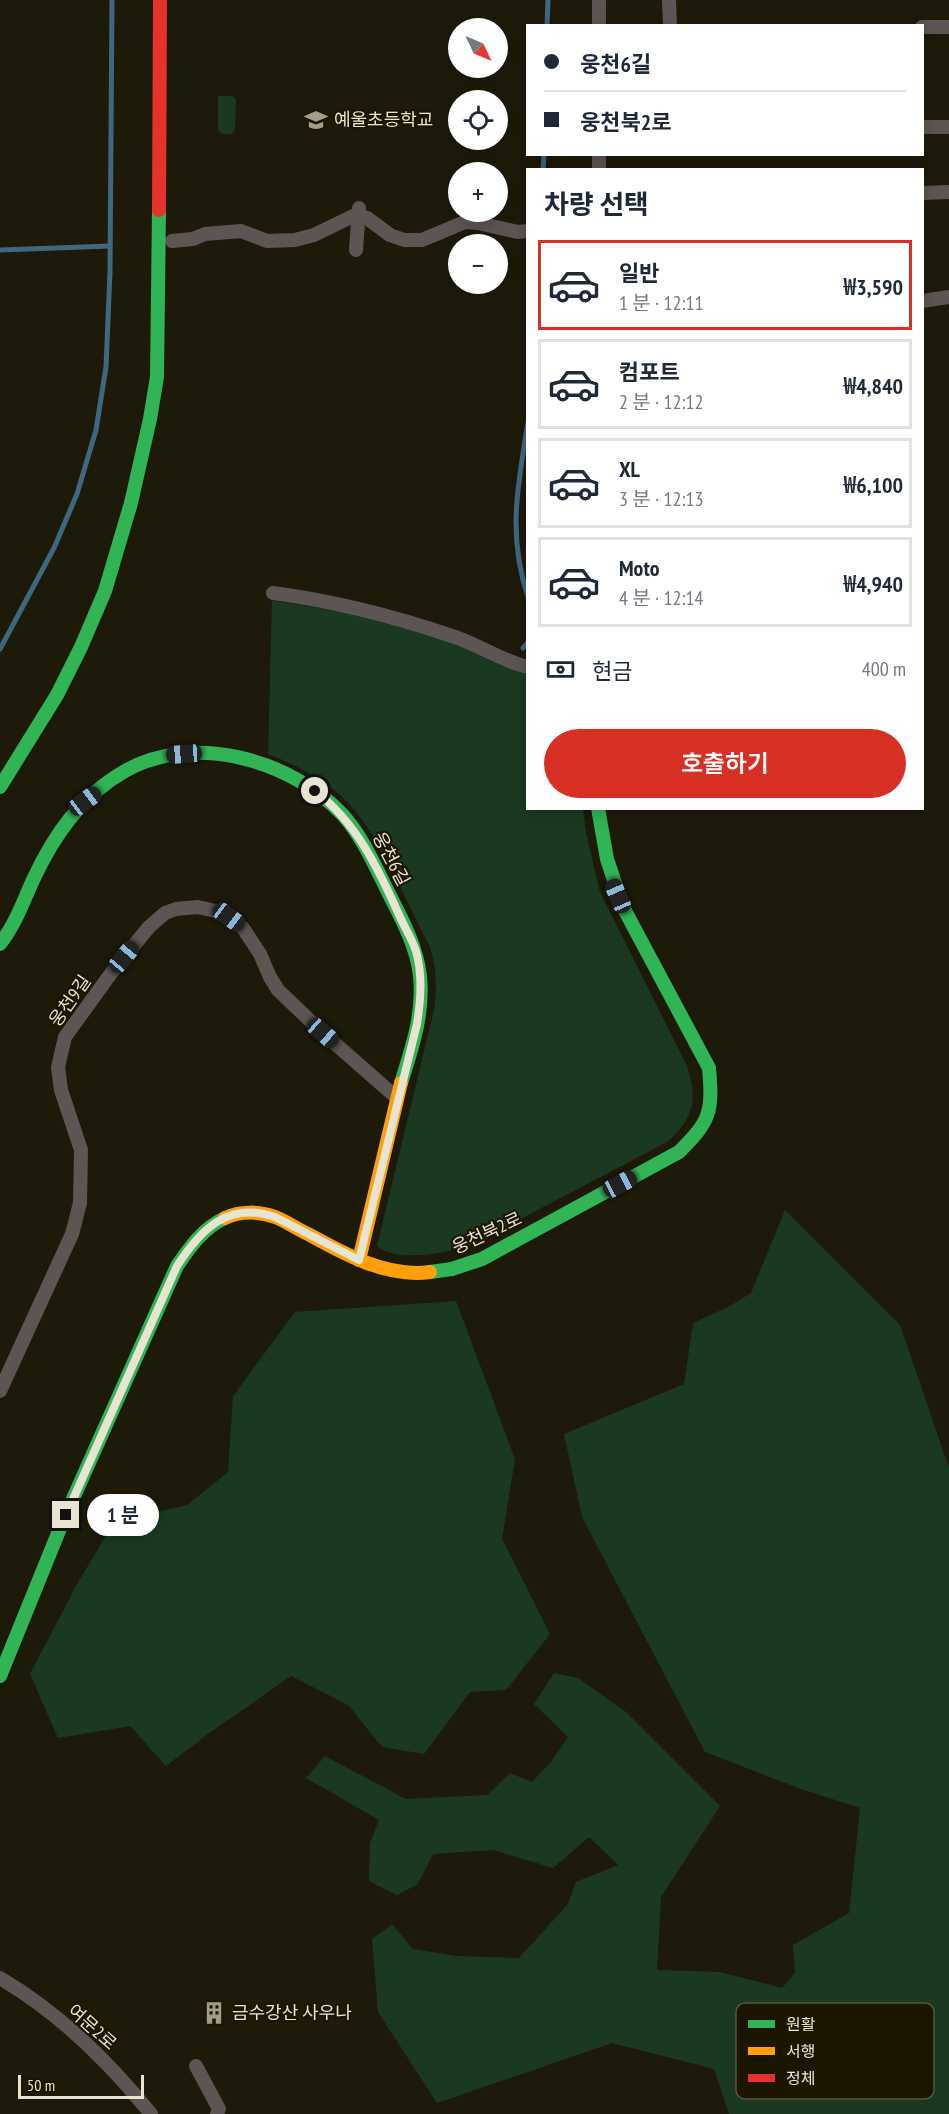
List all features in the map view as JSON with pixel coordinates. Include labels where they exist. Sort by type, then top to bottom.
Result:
[{"type":"street","points":[[0,787],[57,695],[105,591],[131,503],[150,419],[157,377],[160,0]]},
{"type":"street","points":[[599,0],[599,24]]},
{"type":"street","points":[[669,0],[670,24]]},
{"type":"street","points":[[924,27],[949,27]]},
{"type":"street","points":[[924,127],[949,127]]},
{"type":"street","points":[[924,193],[949,192]]},
{"type":"street","points":[[358,212],[390,235],[404,240],[422,240],[465,222],[518,232],[526,231]]},
{"type":"street","points":[[172,241],[193,239],[205,234],[241,231],[267,241],[295,240],[314,235],[358,212]]},
{"type":"street","points":[[356,250],[358,212]]},
{"type":"street","points":[[924,301],[949,297]]},
{"type":"street","points":[[273,593],[376,612],[455,636],[515,664],[526,667]]},
{"type":"street","name":"웅천6길","points":[[0,944],[9,933],[50,848],[69,818],[85,801],[135,766],[170,755],[198,753],[219,755],[262,764],[315,791],[333,805],[351,825],[393,901],[416,950],[420,976],[421,995],[417,1024],[359,1260]]},
{"type":"street","name":"웅천북2로","points":[[0,1676],[56,1539],[177,1266],[206,1229],[225,1218],[245,1212],[262,1213],[275,1217],[359,1260],[386,1270],[430,1273],[471,1264],[679,1152],[700,1131],[709,1113],[711,1102],[709,1068],[613,884],[605,853],[598,810]]},
{"type":"street","name":"웅천9길","points":[[0,1391],[72,1234],[80,1203],[81,1150],[61,1090],[58,1067],[65,1037],[112,972],[149,927],[165,913],[176,909],[198,907],[229,917],[243,928],[260,954],[278,990],[323,1033],[398,1098]]},
{"type":"street","name":"여문2로","points":[[0,1978],[82,2040],[121,2079],[151,2114]]},
{"type":"street","points":[[196,2066],[219,2109],[216,2114]]},
{"type":"green space","points":[[218,96],[232,96],[236,99],[235,130],[231,134],[222,134],[218,130]]},
{"type":"green space","points":[[272,601],[338,611],[406,626],[457,644],[526,674],[526,810],[583,810],[586,833],[600,892],[687,1066],[693,1098],[688,1116],[676,1133],[667,1142],[469,1246],[435,1254],[409,1255],[386,1251],[377,1246],[434,1010],[436,986],[434,961],[429,945],[395,876],[377,842],[356,812],[338,793],[316,777],[268,754]]},
{"type":"green space","points":[[785,1210],[900,1325],[949,1468],[949,2114],[729,2114],[714,2069],[612,2043],[437,2103],[378,2012],[372,1939],[392,1924],[413,1949],[457,1956],[519,1958],[568,1904],[576,1882],[618,1865],[589,1837],[553,1868],[493,1850],[433,1854],[418,1884],[397,1895],[369,1881],[370,1843],[379,1820],[306,1778],[325,1756],[406,1799],[487,1795],[510,1773],[532,1782],[551,1762],[568,1737],[534,1704],[554,1673],[578,1678],[626,1712],[720,1806],[661,1897],[657,1970],[720,1972],[782,1988],[795,1973],[793,1945],[849,1913],[860,1808],[801,1789],[705,1752],[582,1517],[564,1434],[684,1384],[693,1323],[730,1306],[751,1293]]},
{"type":"green space","points":[[456,1301],[515,1459],[502,1539],[550,1634],[506,1690],[470,1692],[424,1754],[382,1747],[348,1705],[291,1676],[166,1766],[130,1726],[58,1738],[30,1674],[76,1586],[111,1527],[135,1517],[187,1505],[228,1472],[233,1396],[295,1312]]},
{"type":"waterway","points":[[0,649],[54,548],[77,494],[96,430],[106,367],[110,272],[112,0]]},
{"type":"waterway","points":[[547,24],[548,0]]},
{"type":"waterway","points":[[543,168],[544,156]]},
{"type":"waterway","points":[[0,250],[110,246]]},
{"type":"waterway","points":[[526,435],[516,509],[518,552],[526,589]]},
{"type":"waterway","points":[[523,648],[526,644]]},
{"type":"traffic: fast","points":[[0,787],[57,695],[81,647],[105,591],[131,503],[157,377],[159,210]]},
{"type":"traffic: fast","points":[[0,944],[14,921],[41,863],[60,832],[82,805],[109,781],[152,759],[180,754],[210,753],[269,766],[321,795],[350,823],[369,853],[409,935],[416,955],[421,990],[419,1017],[401,1083]]},
{"type":"traffic: fast","points":[[430,1272],[452,1269],[482,1259],[679,1152],[697,1132],[707,1115],[710,1096],[709,1068],[623,907],[607,859],[598,810]]},
{"type":"traffic: fast","points":[[0,1676],[63,1521],[177,1266],[192,1245],[217,1222],[225,1218]]},
{"type":"traffic: slow","points":[[359,1260],[401,1083]]},
{"type":"traffic: slow","points":[[225,1218],[243,1213],[269,1215],[366,1263],[398,1271],[430,1272]]},
{"type":"traffic: jam","points":[[159,210],[160,0]]},
{"type":"place","name":"예울초등학교","points":[[316,120]]},
{"type":"place","name":"금수강산 사우나","points":[[214,2013]]},
{"type":"route","points":[[66,1515],[177,1266],[206,1229],[235,1214],[262,1213],[275,1217],[359,1260],[417,1024],[421,995],[420,976],[416,950],[363,843],[333,805],[315,791]]}]
